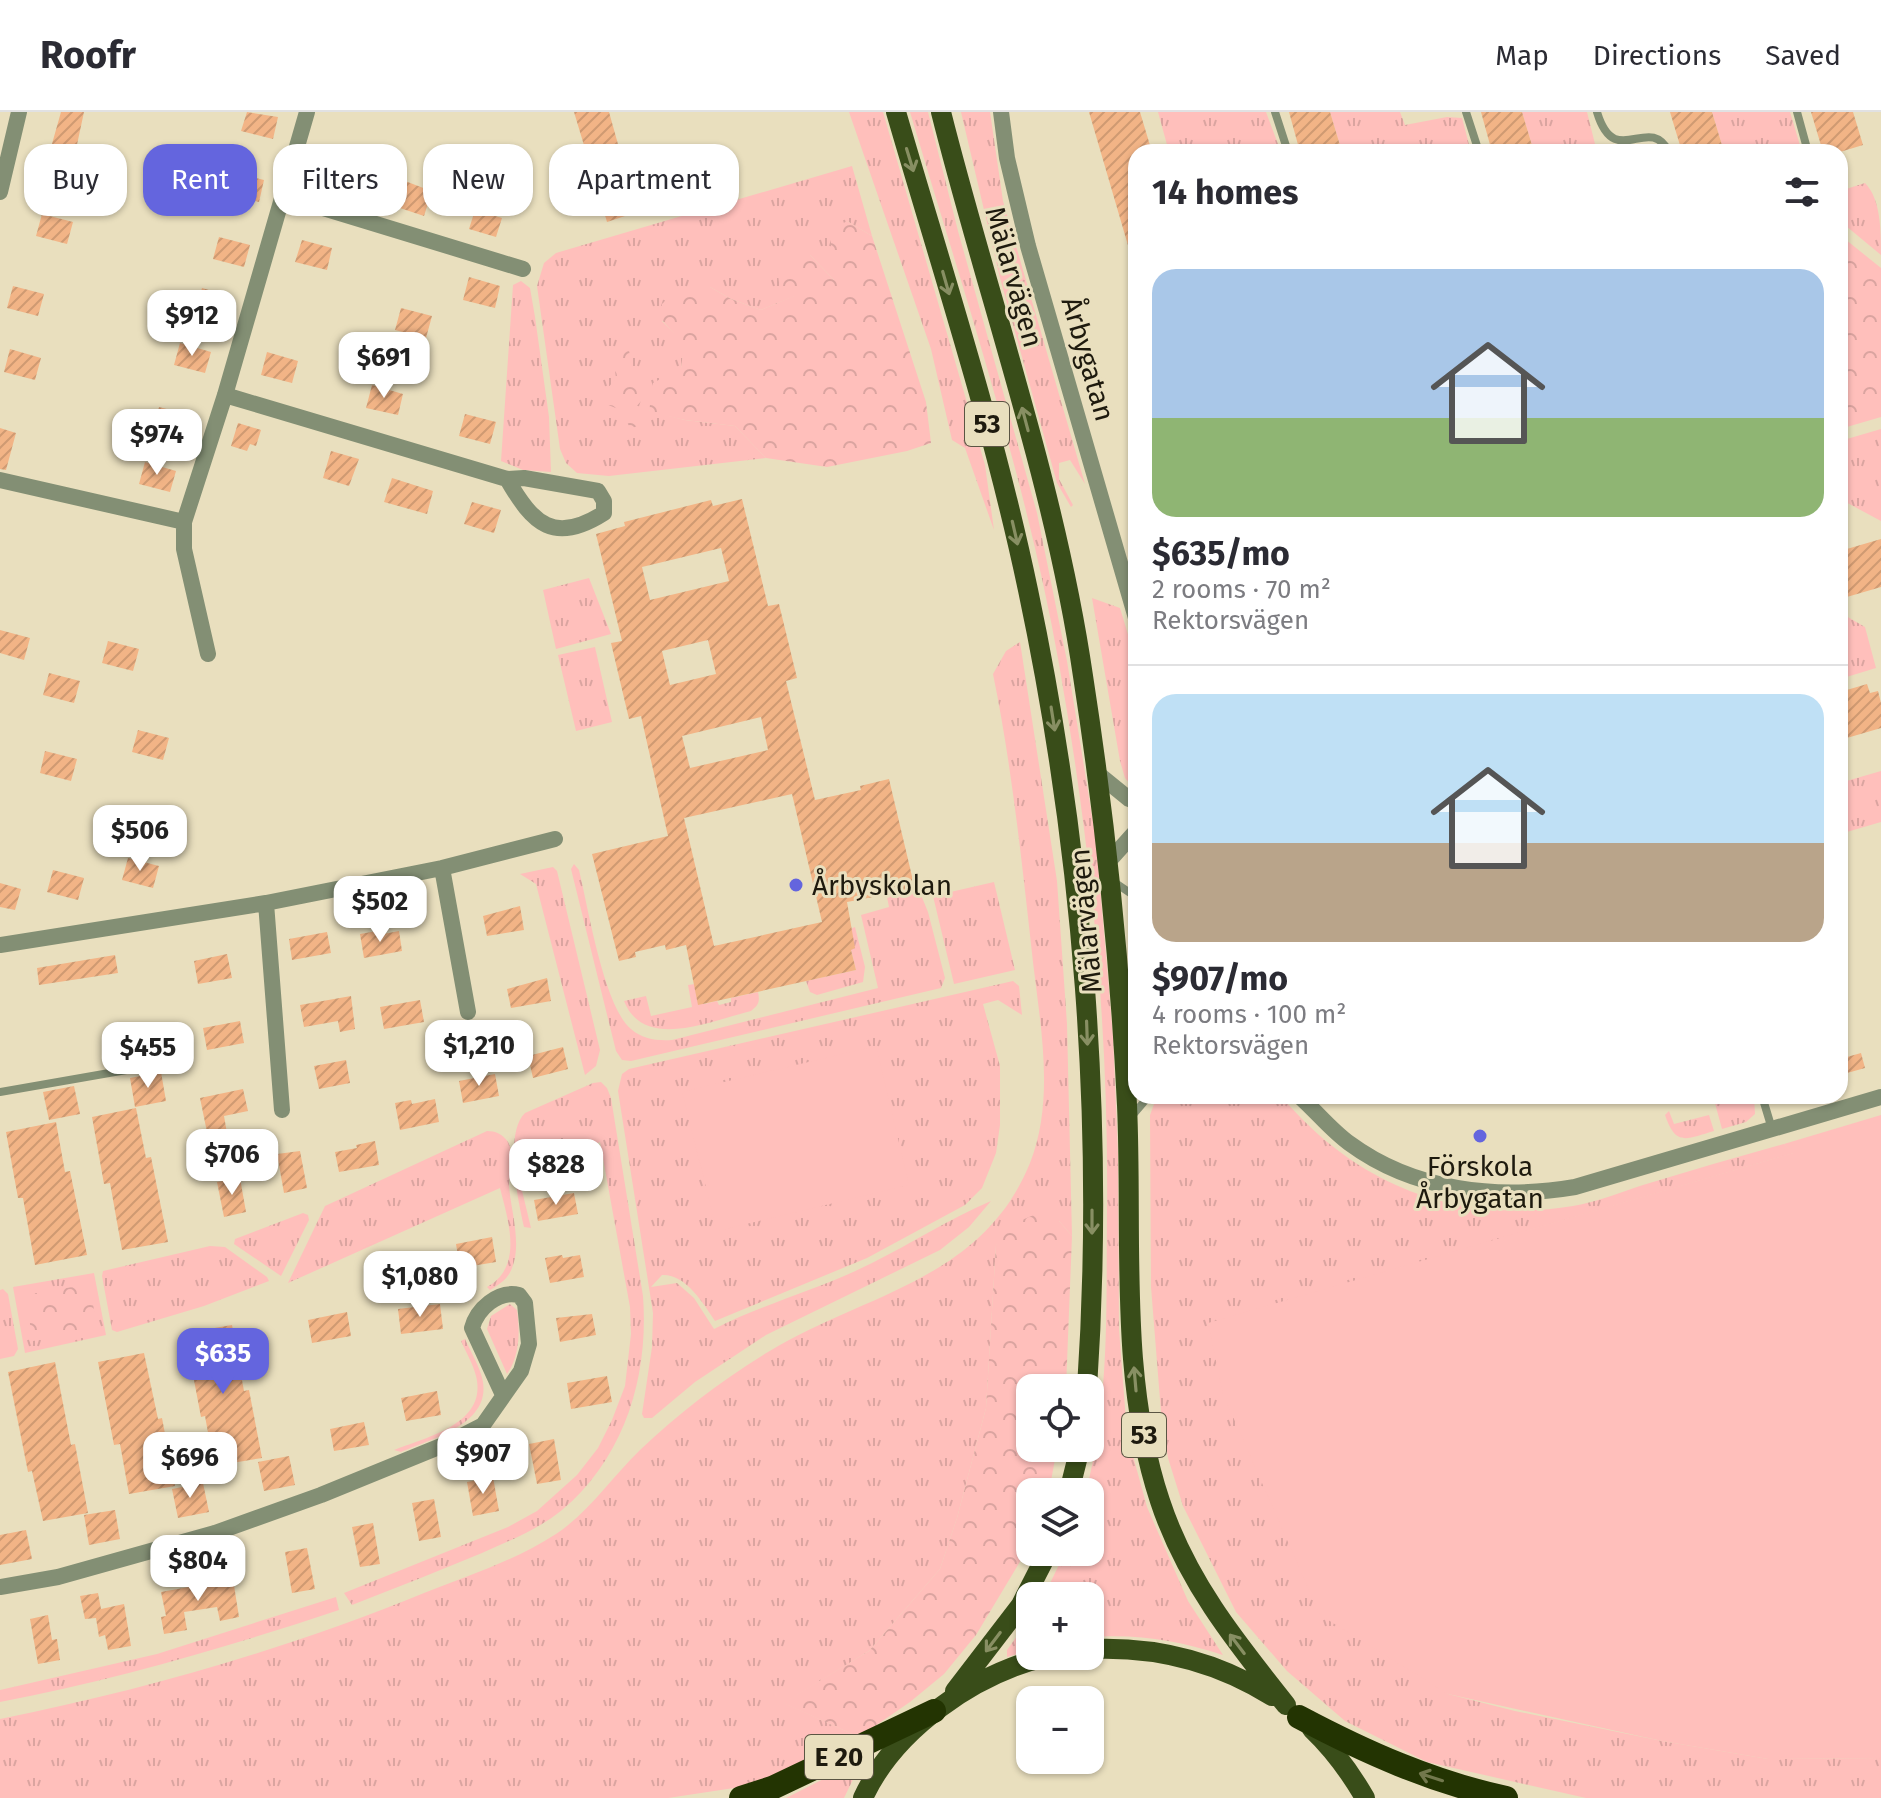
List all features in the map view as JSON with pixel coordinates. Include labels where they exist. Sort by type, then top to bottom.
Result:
[{"type":"highway","name":"E 20","points":[[741,1798],[772,1788],[941,1706]]},
{"type":"highway","points":[[1292,1711],[1407,1769],[1506,1798]]},
{"type":"main road","name":"Mälarvägen","points":[[896,112],[1012,518],[1036,629],[1061,772],[1084,982],[1092,1220],[1087,1374]]},
{"type":"main road","name":"Mälarvägen","points":[[941,112],[1053,525],[1080,657],[1110,870],[1119,973],[1127,1121],[1132,1348],[1150,1468],[1160,1503],[1189,1571],[1211,1608],[1292,1711]]},
{"type":"main road","points":[[863,1798],[890,1756],[941,1706],[1021,1605],[1041,1566]]},
{"type":"main road","name":"53","points":[[1104,1649],[1180,1655],[1244,1679],[1292,1711],[1331,1747],[1365,1798]]},
{"type":"main road","points":[[941,1706],[978,1682],[1016,1666]]},
{"type":"street","points":[[0,192],[19,112]]},
{"type":"street","points":[[298,144],[307,112]]},
{"type":"street","name":"Årbygatan","points":[[1001,112],[1007,158],[1028,246],[1128,568]]},
{"type":"street","points":[[208,654],[184,549],[184,522],[278,216]]},
{"type":"street","points":[[349,216],[523,269]]},
{"type":"street","points":[[225,395],[507,479],[524,478],[598,491],[604,501],[604,513],[589,522],[561,528],[545,526],[527,511],[507,479]]},
{"type":"street","points":[[0,480],[184,522]]},
{"type":"street","points":[[1097,773],[1128,798]]},
{"type":"street","points":[[0,945],[266,903],[442,868],[555,839]]},
{"type":"street","points":[[1110,870],[1128,843]]},
{"type":"street","points":[[442,868],[468,1012]]},
{"type":"street","points":[[266,903],[282,1110]]},
{"type":"street","points":[[1308,1104],[1348,1142],[1408,1176],[1488,1193],[1524,1193],[1575,1187],[1881,1097]]},
{"type":"street","points":[[0,1587],[58,1577],[151,1553],[306,1501],[446,1444],[483,1425],[521,1371],[529,1344],[525,1303],[519,1295],[510,1293],[490,1302],[475,1319],[472,1328],[503,1395]]},
{"type":"lane","points":[[1275,112],[1285,144]]},
{"type":"lane","points":[[1466,112],[1476,144]]},
{"type":"lane","points":[[1597,112],[1608,134],[1615,136],[1650,127],[1662,134],[1666,144]]},
{"type":"lane","points":[[1797,112],[1806,144]]},
{"type":"lane","points":[[1110,870],[1128,889]]},
{"type":"lane","points":[[0,1092],[178,1061]]},
{"type":"lane","points":[[1127,1121],[1142,1104]]},
{"type":"lane","points":[[1764,1104],[1772,1129]]},
{"type":"green space","points":[[849,112],[883,112],[985,465],[994,530],[965,448],[952,440],[931,349]]},
{"type":"green space","points":[[910,112],[928,112],[1037,513],[1067,661],[1096,841],[1113,1036],[1118,1155],[1119,1329],[1127,1434],[1147,1507],[1188,1601],[1223,1655],[1158,1639],[1104,1637],[1104,1582],[1051,1582],[1058,1566],[1104,1566],[1104,1478],[1089,1478],[1093,1462],[1104,1462],[1107,1282],[1105,1074],[1089,868],[1059,664],[1029,524],[992,386]]},
{"type":"green space","points":[[961,112],[990,112],[1003,201],[1085,484],[1070,460],[1059,463],[1059,479],[1073,505],[1071,507],[1057,483],[1000,278]]},
{"type":"green space","points":[[1158,112],[1266,112],[1278,144],[1167,144]]},
{"type":"green space","points":[[1330,112],[1400,112],[1405,125],[1447,117],[1462,118],[1469,144],[1340,144]]},
{"type":"green space","points":[[1522,112],[1587,112],[1595,144],[1532,144]]},
{"type":"green space","points":[[1712,112],[1790,112],[1800,144],[1722,144]]},
{"type":"green space","points":[[852,166],[872,236],[847,221],[835,281],[810,255],[795,296],[761,310],[710,287],[662,321],[685,344],[681,368],[649,411],[685,420],[735,426],[766,458],[609,476],[577,473],[566,463],[560,449],[537,286],[544,263],[556,253],[682,216],[739,216],[739,199]]},
{"type":"green space","points":[[1865,183],[1874,198],[1880,226],[1881,255],[1848,228],[1848,188]]},
{"type":"green space","points":[[847,221],[872,236],[926,402],[931,443],[827,467],[766,458],[735,426],[649,412],[653,383],[681,368],[684,345],[662,320],[662,304],[679,288],[710,287],[761,310],[794,296],[780,289],[777,269],[798,249],[810,255],[834,280],[830,231]]},
{"type":"green space","points":[[1848,241],[1881,268],[1881,417],[1848,427]]},
{"type":"green space","points":[[521,281],[530,288],[535,317],[549,417],[551,472],[523,470],[501,461],[513,285]]},
{"type":"green space","points":[[612,349],[629,351],[643,399],[635,408],[642,424],[630,429],[623,411],[606,404],[608,388],[616,378]]},
{"type":"green space","points":[[1881,429],[1881,521],[1848,503],[1848,439]]},
{"type":"green space","points":[[589,578],[611,634],[556,649],[543,590]]},
{"type":"green space","points":[[1092,598],[1120,608],[1128,634],[1128,782],[1120,761]]},
{"type":"green space","points":[[1848,617],[1865,627],[1876,668],[1848,677]]},
{"type":"green space","points":[[1020,642],[1057,881],[1067,1024],[1072,1236],[1059,1221],[996,1245],[986,1408],[940,1569],[869,1651],[784,1703],[859,1737],[770,1777],[734,1788],[668,1798],[0,1798],[0,1719],[108,1695],[268,1650],[372,1613],[525,1552],[568,1525],[655,1436],[734,1374],[805,1332],[917,1280],[952,1259],[982,1234],[1009,1203],[1030,1163],[1043,1110],[1041,1027],[1015,808],[993,674],[1006,651]]},
{"type":"green space","points":[[595,647],[612,722],[576,731],[558,655]]},
{"type":"green space","points":[[1881,771],[1881,822],[1848,832],[1848,781]]},
{"type":"green space","points":[[574,864],[579,870],[598,955],[613,1000],[631,1029],[645,1037],[672,1040],[878,988],[861,915],[889,907],[887,897],[919,890],[945,978],[941,988],[631,1061],[622,1060],[616,1051],[571,869]]},
{"type":"green space","points":[[553,867],[557,871],[600,1050],[596,1066],[585,1075],[536,884],[520,874]]},
{"type":"green space","points":[[994,882],[1015,970],[954,984],[933,896]]},
{"type":"green space","points":[[855,927],[865,967],[863,982],[817,995],[810,992],[806,981],[856,970],[850,929]]},
{"type":"green space","points":[[1013,981],[1019,986],[1022,1015],[998,1000],[983,1004],[1000,1066],[1000,1125],[996,1153],[982,1188],[965,1205],[867,1258],[715,1321],[693,1291],[679,1279],[662,1275],[651,1287],[677,1283],[694,1298],[714,1329],[853,1272],[991,1201],[969,1227],[940,1250],[766,1335],[695,1382],[652,1418],[644,1418],[653,1313],[618,1091],[622,1074],[629,1069]]},
{"type":"green space","points":[[699,984],[704,1004],[717,1001],[719,1005],[731,1002],[731,998],[758,992],[758,1003],[751,1011],[699,1025],[663,1029],[647,1025],[634,1016],[624,1001],[646,996],[651,1016],[692,1007],[688,985]]},
{"type":"green space","points":[[876,1046],[909,1185],[717,1231],[682,1092]]},
{"type":"green space","points":[[601,1082],[611,1098],[643,1296],[642,1356],[637,1385],[617,1440],[584,1489],[544,1523],[482,1553],[352,1605],[344,1593],[508,1527],[537,1511],[577,1475],[598,1448],[612,1420],[625,1386],[631,1334],[630,1307],[600,1142],[519,1178],[531,1228],[524,1227],[514,1168],[515,1136],[525,1113]]},
{"type":"green space","points":[[1154,1104],[1288,1104],[1310,1127],[1342,1153],[1376,1175],[1412,1192],[1449,1203],[1489,1209],[1530,1210],[1573,1206],[1784,1144],[1794,1153],[1208,1324],[1448,1694],[1662,1741],[1768,1759],[1881,1758],[1881,1798],[1586,1798],[1427,1762],[1345,1721],[1287,1671],[1236,1612],[1183,1506],[1168,1458],[1161,1412],[1151,1287],[1150,1115]]},
{"type":"green space","points":[[1715,1104],[1754,1104],[1755,1114],[1746,1122],[1722,1129]]},
{"type":"green space","points":[[1669,1111],[1674,1124],[1709,1115],[1714,1131],[1689,1138],[1678,1136],[1665,1115]]},
{"type":"green space","points":[[1881,1115],[1881,1758],[1768,1759],[1662,1741],[1448,1694],[1320,1615],[1223,1394],[1208,1323],[1793,1153],[1784,1144]]},
{"type":"green space","points":[[487,1131],[504,1137],[511,1152],[509,1186],[516,1249],[510,1272],[500,1283],[490,1290],[487,1287],[506,1268],[509,1255],[509,1228],[500,1188],[288,1283],[325,1206]]},
{"type":"green space","points":[[1041,1212],[1059,1221],[1072,1236],[1067,1374],[1016,1374],[1016,1462],[1054,1462],[1052,1478],[1016,1478],[1017,1566],[976,1635],[944,1674],[859,1737],[783,1703],[869,1651],[940,1569],[986,1408],[996,1245],[1015,1223]]},
{"type":"green space","points":[[303,1213],[308,1215],[309,1220],[281,1276],[234,1244],[235,1239]]},
{"type":"green space","points":[[210,1246],[225,1247],[269,1281],[204,1306],[117,1332],[112,1330],[103,1271]]},
{"type":"green space","points":[[94,1273],[106,1335],[25,1353],[13,1287]]},
{"type":"green space","points":[[90,1284],[97,1330],[33,1341],[25,1295]]},
{"type":"green space","points":[[0,1290],[8,1294],[18,1349],[14,1356],[0,1359]]},
{"type":"green space","points":[[510,1304],[517,1310],[519,1335],[517,1351],[507,1374],[487,1329],[491,1316]]},
{"type":"green space","points":[[465,1339],[481,1374],[483,1391],[480,1405],[471,1417],[445,1434],[401,1452],[394,1450],[452,1426],[473,1406],[477,1392],[476,1376],[461,1341]]},
{"type":"green space","points":[[336,1597],[339,1610],[255,1637],[129,1673],[0,1702],[0,1690],[157,1654]]},
{"type":"green space","points":[[1016,1637],[1016,1654],[1007,1657],[1007,1650]]},
{"type":"green space","points":[[857,1762],[860,1765],[844,1798],[786,1798]]},
{"type":"building","points":[[61,112],[84,112],[77,144],[52,144]]},
{"type":"building","points":[[247,112],[278,117],[273,139],[241,131]]},
{"type":"building","points":[[574,112],[609,112],[618,144],[584,144]]},
{"type":"building","points":[[1089,112],[1140,112],[1150,144],[1128,144],[1128,245]]},
{"type":"building","points":[[1289,112],[1330,112],[1340,144],[1298,144]]},
{"type":"building","points":[[1481,112],[1522,112],[1532,144],[1490,144]]},
{"type":"building","points":[[1670,112],[1712,112],[1722,144],[1680,144]]},
{"type":"building","points":[[1811,112],[1853,112],[1863,145],[1848,150],[1848,144],[1821,144]]},
{"type":"building","points":[[257,178],[264,180],[257,202]]},
{"type":"building","points":[[407,182],[423,188],[423,216],[407,210]]},
{"type":"building","points":[[41,216],[73,222],[67,244],[36,236]]},
{"type":"building","points":[[473,216],[502,218],[496,237],[469,229]]},
{"type":"building","points":[[605,216],[625,216],[607,222]]},
{"type":"building","points":[[219,237],[250,245],[244,267],[213,259]]},
{"type":"building","points":[[302,240],[332,248],[327,270],[295,262]]},
{"type":"building","points":[[469,277],[500,286],[495,308],[463,300]]},
{"type":"building","points":[[13,286],[44,294],[38,316],[7,308]]},
{"type":"building","points":[[202,288],[233,297],[227,318],[196,311]]},
{"type":"building","points":[[401,308],[432,316],[426,338],[395,330]]},
{"type":"building","points":[[180,343],[211,352],[205,373],[174,365]]},
{"type":"building","points":[[10,349],[41,358],[35,380],[4,372]]},
{"type":"building","points":[[267,352],[298,361],[292,383],[261,375]]},
{"type":"building","points":[[372,385],[403,394],[398,415],[366,408]]},
{"type":"building","points":[[159,407],[190,415],[184,437],[153,429]]},
{"type":"building","points":[[465,414],[496,422],[490,444],[459,436]]},
{"type":"building","points":[[238,423],[261,430],[256,446],[250,444],[247,451],[231,446]]},
{"type":"building","points":[[0,428],[16,433],[6,470],[0,469]]},
{"type":"building","points":[[331,451],[359,459],[349,486],[323,478]]},
{"type":"building","points":[[145,462],[176,471],[170,492],[139,484]]},
{"type":"building","points":[[392,478],[433,491],[427,514],[384,502]]},
{"type":"building","points":[[742,499],[768,606],[779,604],[797,678],[786,681],[815,800],[861,790],[860,786],[889,779],[915,889],[847,902],[856,970],[698,1005],[686,945],[666,950],[665,945],[635,952],[636,957],[619,961],[592,854],[668,836],[641,716],[629,719],[611,643],[622,641],[596,534],[625,526],[624,522],[711,500],[713,506]],"holes":[[[721,548],[729,581],[650,600],[642,567]],[[708,640],[716,674],[670,685],[662,651]],[[761,717],[768,750],[690,768],[682,736]],[[792,794],[822,922],[714,946],[684,818]]]},
{"type":"building","points":[[472,502],[501,510],[494,533],[464,524]]},
{"type":"building","points":[[1881,539],[1881,587],[1848,597],[1848,549]]},
{"type":"building","points":[[0,630],[30,638],[24,660],[0,653]]},
{"type":"building","points":[[108,641],[139,649],[133,671],[102,663]]},
{"type":"building","points":[[49,673],[80,681],[74,703],[43,695]]},
{"type":"building","points":[[1867,684],[1870,693],[1878,691],[1881,728],[1848,738],[1848,690]]},
{"type":"building","points":[[138,730],[169,738],[163,760],[132,752]]},
{"type":"building","points":[[45,751],[77,759],[71,781],[40,773]]},
{"type":"building","points":[[128,858],[159,866],[153,888],[122,880]]},
{"type":"building","points":[[53,870],[84,878],[78,900],[47,892]]},
{"type":"building","points":[[0,883],[21,889],[15,910],[0,907]]},
{"type":"building","points":[[520,906],[524,930],[487,936],[483,916]]},
{"type":"building","points":[[377,931],[378,935],[399,931],[402,951],[364,958],[360,934]]},
{"type":"building","points":[[327,932],[331,953],[292,960],[289,939]]},
{"type":"building","points":[[227,954],[232,978],[198,984],[194,961]]},
{"type":"building","points":[[115,955],[118,973],[39,985],[37,968]]},
{"type":"building","points":[[547,978],[551,1001],[511,1008],[507,989]]},
{"type":"building","points":[[351,996],[355,1029],[340,1032],[338,1021],[304,1027],[300,1005]]},
{"type":"building","points":[[420,1000],[424,1022],[384,1029],[380,1007]]},
{"type":"building","points":[[240,1021],[244,1043],[207,1050],[203,1028]]},
{"type":"building","points":[[563,1047],[568,1069],[533,1078],[528,1056]]},
{"type":"building","points":[[1861,1053],[1865,1068],[1848,1073],[1848,1057]]},
{"type":"building","points":[[346,1060],[350,1083],[319,1089],[314,1066]]},
{"type":"building","points":[[161,1072],[166,1101],[135,1107],[130,1078]]},
{"type":"building","points":[[495,1074],[499,1096],[463,1103],[459,1081]]},
{"type":"building","points":[[74,1086],[80,1114],[49,1120],[43,1092]]},
{"type":"building","points":[[243,1089],[248,1111],[224,1116],[227,1133],[208,1137],[200,1098]]},
{"type":"building","points":[[435,1099],[439,1122],[400,1130],[395,1103],[411,1100],[412,1104]]},
{"type":"building","points":[[136,1108],[146,1158],[151,1157],[168,1242],[122,1250],[110,1183],[104,1184],[92,1117]]},
{"type":"building","points":[[56,1122],[65,1172],[70,1171],[87,1255],[35,1265],[23,1198],[18,1198],[6,1132]]},
{"type":"building","points":[[375,1141],[379,1165],[339,1172],[335,1152]]},
{"type":"building","points":[[300,1151],[307,1188],[284,1193],[277,1154]]},
{"type":"building","points":[[240,1178],[246,1212],[224,1217],[217,1182]]},
{"type":"building","points":[[574,1193],[578,1214],[538,1221],[534,1200]]},
{"type":"building","points":[[492,1237],[496,1262],[460,1268],[456,1244]]},
{"type":"building","points":[[562,1255],[563,1258],[580,1255],[584,1277],[550,1283],[545,1258]]},
{"type":"building","points":[[440,1304],[443,1329],[401,1334],[398,1309]]},
{"type":"building","points":[[347,1312],[351,1336],[312,1343],[308,1320]]},
{"type":"building","points":[[592,1314],[596,1335],[560,1342],[556,1318]]},
{"type":"building","points":[[232,1325],[244,1391],[249,1390],[262,1458],[214,1466],[185,1333]]},
{"type":"building","points":[[144,1353],[158,1419],[162,1418],[175,1486],[129,1494],[120,1444],[114,1445],[98,1362]]},
{"type":"building","points":[[55,1362],[88,1513],[43,1521],[32,1471],[28,1472],[8,1372]]},
{"type":"building","points":[[607,1376],[612,1402],[571,1409],[567,1383]]},
{"type":"building","points":[[437,1391],[441,1415],[406,1421],[401,1398]]},
{"type":"building","points":[[364,1422],[369,1445],[334,1451],[330,1429]]},
{"type":"building","points":[[554,1439],[561,1480],[537,1484],[529,1444]]},
{"type":"building","points":[[289,1456],[295,1485],[264,1491],[258,1462]]},
{"type":"building","points":[[493,1477],[499,1511],[473,1516],[467,1482]]},
{"type":"building","points":[[203,1483],[209,1512],[178,1518],[172,1489]]},
{"type":"building","points":[[434,1499],[441,1537],[419,1541],[412,1503]]},
{"type":"building","points":[[115,1510],[120,1539],[89,1545],[84,1515]]},
{"type":"building","points":[[373,1523],[380,1564],[360,1567],[352,1527]]},
{"type":"building","points":[[26,1530],[32,1559],[0,1565],[0,1535]]},
{"type":"building","points":[[307,1548],[315,1589],[292,1593],[285,1552]]},
{"type":"building","points":[[233,1579],[239,1617],[220,1621],[217,1607],[184,1612],[187,1630],[164,1634],[161,1617],[166,1616],[161,1592]]},
{"type":"building","points":[[98,1593],[101,1609],[124,1604],[131,1646],[108,1650],[105,1635],[99,1637],[96,1618],[85,1619],[80,1596]]},
{"type":"building","points":[[48,1615],[52,1640],[57,1639],[60,1660],[38,1664],[30,1619]]},
{"type":"place","name":"Årbyskolan","points":[[796,885]]},
{"type":"place","name":"Förskola Årbygatan","points":[[1480,1136]]}]
